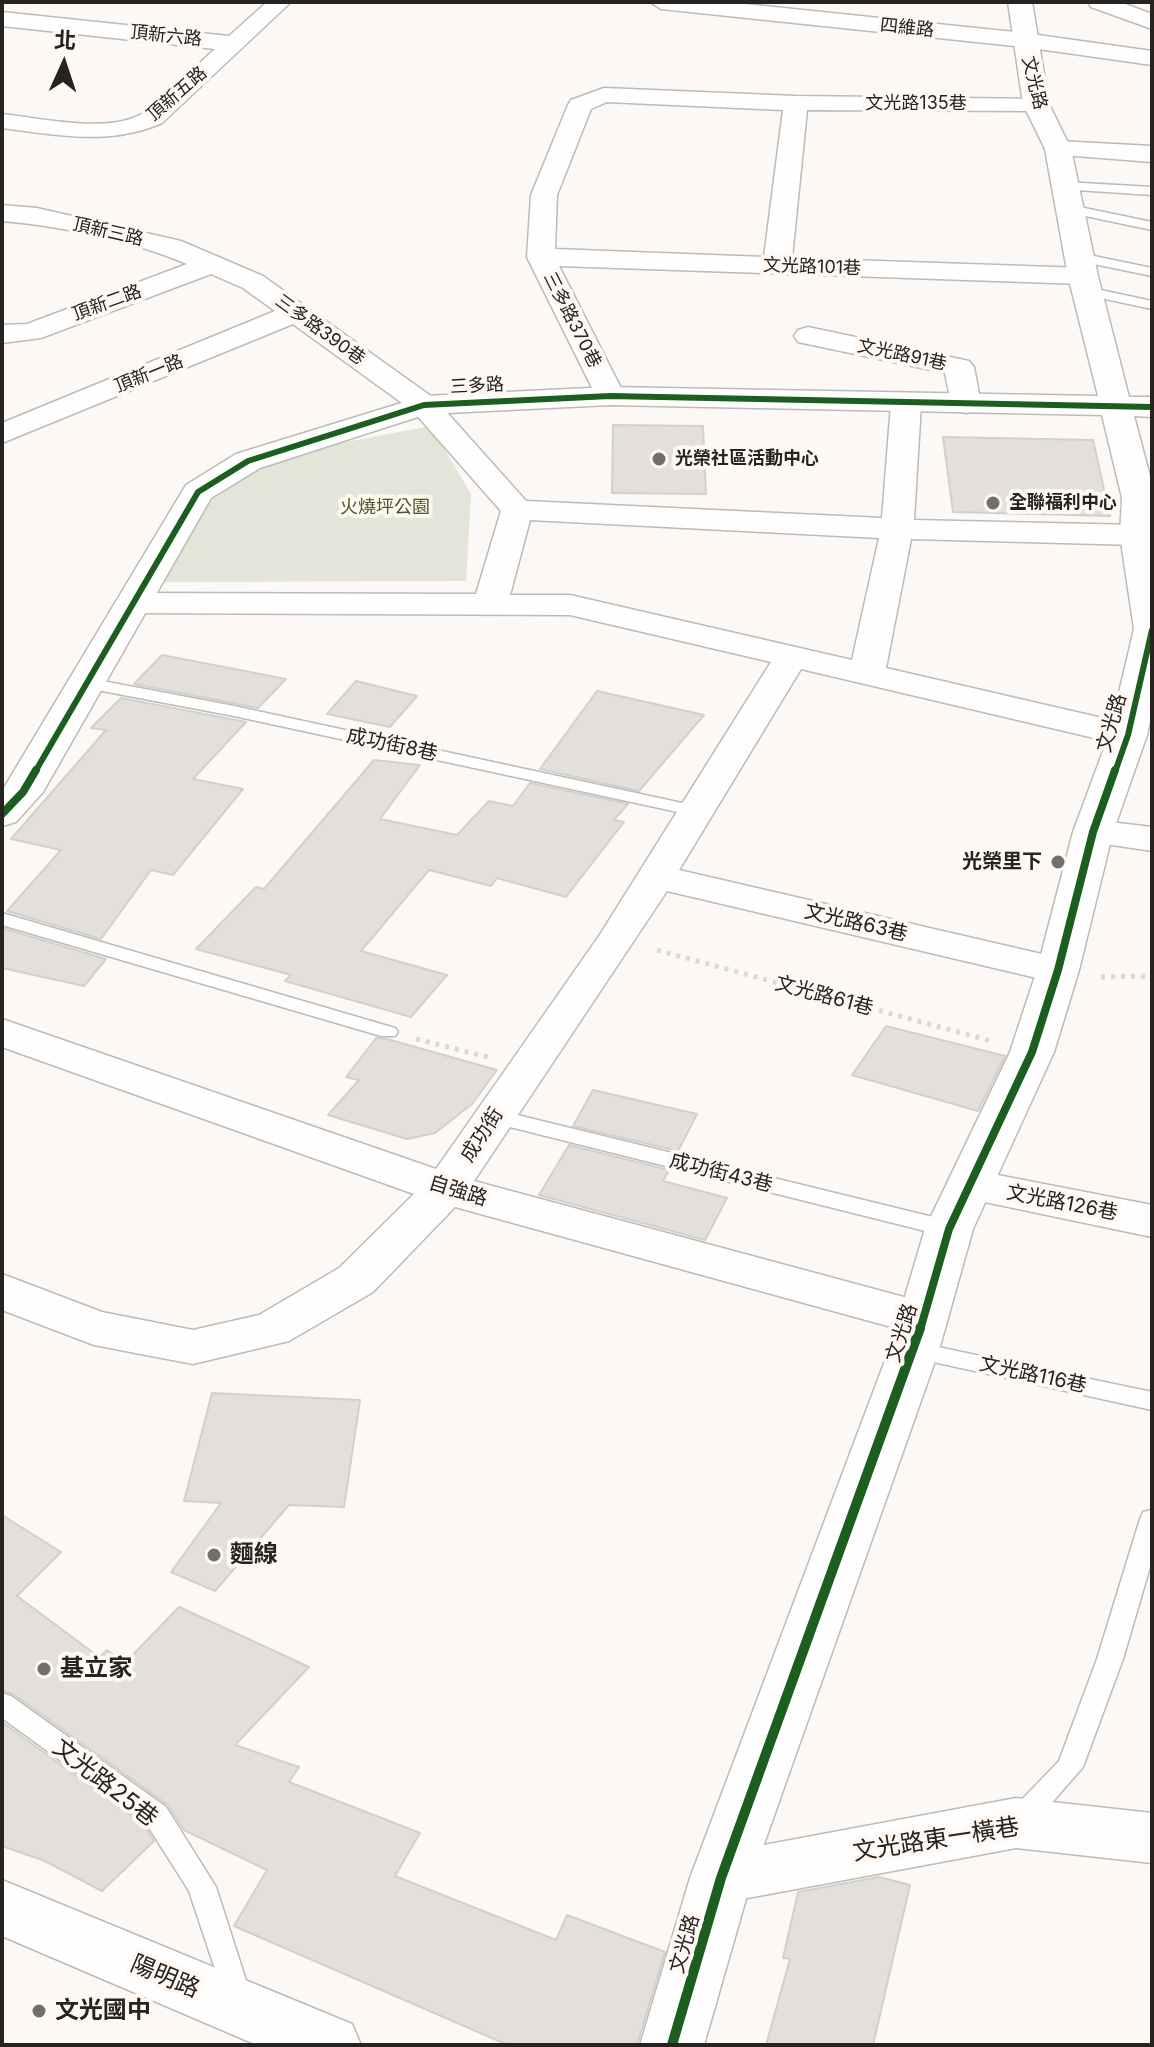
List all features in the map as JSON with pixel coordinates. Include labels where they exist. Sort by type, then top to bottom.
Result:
[{"type":"street","name":"頂新五路","points":[[2,121],[87,129],[136,127],[153,118],[280,2]]},
{"type":"street","name":"四維路","points":[[661,2],[1024,40],[1152,58]]},
{"type":"street","name":"文光路","points":[[672,2045],[721,1878],[919,1334],[949,1229],[1032,1052],[1058,970],[1093,832],[1128,735],[1152,630],[1137,535],[1145,499],[1083,275],[1058,149],[1036,104],[1020,2]]},
{"type":"street","points":[[1099,2],[1152,22]]},
{"type":"street","name":"頂新六路","points":[[2,19],[234,44]]},
{"type":"street","name":"文光路135巷","points":[[580,105],[604,95],[796,103],[1036,104]]},
{"type":"street","points":[[777,266],[796,103]]},
{"type":"street","name":"三多路370巷","points":[[580,105],[544,195],[541,257],[610,396]]},
{"type":"street","points":[[1058,149],[1152,154]]},
{"type":"street","name":"頂新三路","points":[[2,213],[37,216],[110,231],[171,247],[210,265]]},
{"type":"street","name":"文光路101巷","points":[[541,257],[1083,275]]},
{"type":"street","name":"三多路390巷","points":[[210,265],[253,282],[424,405],[517,510]]},
{"type":"street","name":"頂新二路","points":[[2,334],[31,332],[210,265]]},
{"type":"street","name":"頂新一路","points":[[2,434],[296,313]]},
{"type":"street","name":"文光路91巷","points":[[808,336],[959,367],[966,404]]},
{"type":"street","name":"三多路","points":[[2,814],[23,792],[198,492],[248,461],[424,405],[610,396],[1152,407]]},
{"type":"street","points":[[867,674],[897,529],[906,404]]},
{"type":"street","points":[[490,604],[517,510],[897,529],[1137,535]]},
{"type":"street","points":[[134,603],[570,605],[1128,735]]},
{"type":"street","name":"成功街","points":[[2,1291],[94,1328],[193,1347],[272,1329],[356,1280],[446,1189],[493,1116],[617,939],[792,656]]},
{"type":"street","points":[[1093,832],[1152,839]]},
{"type":"street","name":"文光路63巷","points":[[654,876],[1058,970]]},
{"type":"street","name":"自強路","points":[[2,1032],[446,1189],[919,1334]]},
{"type":"street","name":"文光路126巷","points":[[972,1185],[1152,1221]]},
{"type":"street","name":"文光路東一橫巷","points":[[721,1878],[1016,1823],[1152,1838]]},
{"type":"street","name":"陽明路","points":[[2,1907],[329,2045]]},
{"type":"lane","points":[[1068,198],[1152,191]]},
{"type":"lane","points":[[1068,198],[1152,226]]},
{"type":"lane","points":[[1083,275],[1152,272]]},
{"type":"lane","points":[[1083,275],[1152,305]]},
{"type":"lane","name":"成功街8巷","points":[[87,683],[250,714],[696,811]]},
{"type":"lane","points":[[2,919],[388,1032]]},
{"type":"lane","name":"成功街43巷","points":[[493,1116],[949,1229]]},
{"type":"lane","name":"文光路116巷","points":[[919,1334],[1152,1401]]},
{"type":"lane","points":[[1016,1823],[1070,1767],[1110,1659],[1152,1519]]},
{"type":"lane","name":"文光路25巷","points":[[2,1704],[156,1815],[202,1887],[242,2010]]},
{"type":"path","points":[[388,1032],[528,1067]]},
{"type":"green space","name":"火燒坪公園","points":[[431,426],[471,494],[466,581],[161,582],[207,500],[282,454]]},
{"type":"building","name":"光榮社區活動中心","points":[[613,425],[703,426],[706,494],[612,493]]},
{"type":"building","points":[[943,437],[1093,440],[1110,516],[953,512]]},
{"type":"building","points":[[162,655],[286,679],[258,708],[134,684]]},
{"type":"building","points":[[356,681],[417,696],[390,727],[327,714]]},
{"type":"building","points":[[597,691],[704,715],[639,791],[540,769]]},
{"type":"building","points":[[121,698],[246,722],[193,779],[243,789],[173,875],[151,870],[101,939],[7,911],[61,850],[11,839],[106,730],[91,728]]},
{"type":"building","points":[[374,760],[420,765],[380,819],[457,835],[489,801],[513,806],[530,783],[628,804],[614,820],[624,822],[566,897],[497,878],[491,886],[429,870],[361,951],[447,975],[411,1017],[285,981],[291,975],[196,949],[256,887],[264,889]]},
{"type":"building","points":[[2,928],[106,959],[84,986],[2,968]]},
{"type":"building","points":[[886,1026],[1005,1056],[978,1111],[852,1075]]},
{"type":"building","points":[[376,1038],[497,1070],[472,1104],[435,1133],[407,1139],[328,1115],[359,1080],[346,1077]]},
{"type":"building","points":[[593,1090],[697,1114],[678,1151],[573,1126]]},
{"type":"building","points":[[569,1145],[669,1170],[663,1181],[727,1198],[705,1240],[539,1195]]},
{"type":"building","points":[[212,1393],[360,1400],[344,1507],[289,1505],[215,1591],[171,1572],[221,1503],[184,1501]]},
{"type":"building","points":[[2,1515],[61,1552],[17,1596],[99,1657],[107,1650],[125,1663],[179,1607],[309,1667],[235,1745],[299,1767],[289,1782],[420,1833],[395,1876],[556,1940],[567,1915],[665,1952],[637,2045],[508,2045],[234,1926],[267,1870],[184,1830],[168,1805],[13,1694],[2,1690]]},
{"type":"building","points":[[2,1722],[144,1825],[154,1841],[102,1891],[45,1861],[2,1846]]},
{"type":"building","points":[[879,1877],[910,1885],[873,2045],[766,2045],[790,1959],[783,1958],[798,1892]]},
{"type":"cycle path","points":[[2,814],[23,792],[198,492],[248,461],[424,405],[610,396],[1152,407]]},
{"type":"cycle path","points":[[672,2045],[721,1878],[914,1350],[949,1229],[1032,1052],[1058,970],[1093,832],[1128,735],[1152,630]]},
{"type":"place","name":"光榮社區活動中心","points":[[659,459]]},
{"type":"place","name":"全聯福利中心","points":[[993,503]]},
{"type":"place","name":"光榮里下","points":[[1058,862]]},
{"type":"place","name":"麵線","points":[[214,1555]]},
{"type":"place","name":"基立家","points":[[44,1669]]},
{"type":"place","name":"文光國中","points":[[39,2011]]}]
